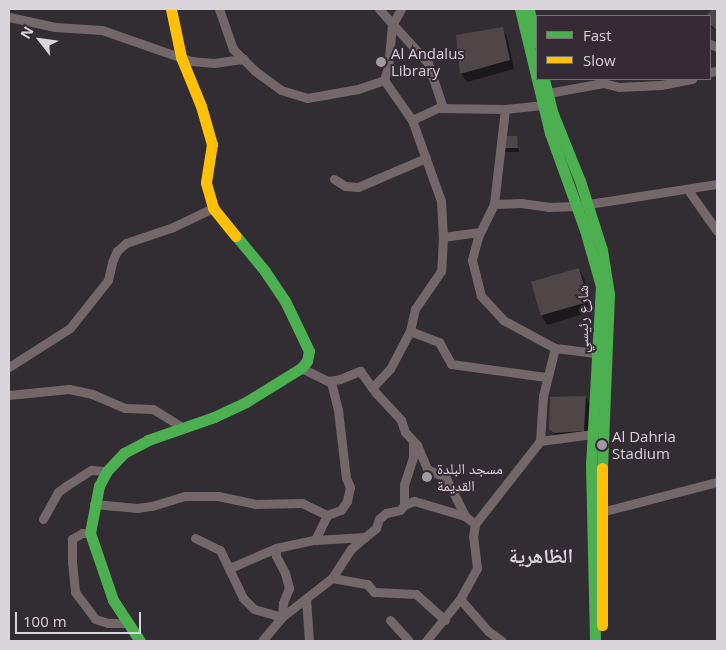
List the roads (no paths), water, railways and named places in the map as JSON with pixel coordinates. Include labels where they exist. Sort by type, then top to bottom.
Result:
[{"type":"main road","points":[[140,641],[113,600],[90,533],[94,504],[99,486],[107,471],[124,453],[148,440],[214,417],[246,402],[302,368],[307,361],[309,351],[285,301],[265,271],[213,208],[206,183],[212,144],[201,106],[180,57],[171,9]]},
{"type":"main road","name":"شارع رئيسي","points":[[520,9],[536,79]]},
{"type":"main road","points":[[529,9],[536,46]]},
{"type":"main road","name":"شارع رئيسي","points":[[536,80],[550,133],[582,205]]},
{"type":"main road","name":"شارع رئيسي","points":[[544,80],[582,205],[607,271],[610,310],[593,434],[603,641]]},
{"type":"main road","name":"شارع رئيسي","points":[[595,641],[596,510],[603,354]]},
{"type":"street","points":[[219,9],[233,49],[281,90],[307,98],[358,89],[384,80]]},
{"type":"street","points":[[379,9],[428,62],[443,108]]},
{"type":"street","points":[[384,80],[388,66],[392,25],[401,9]]},
{"type":"street","points":[[9,17],[55,27],[102,30],[191,61],[214,63],[244,60]]},
{"type":"street","points":[[372,388],[390,369],[410,331],[414,308],[441,271],[443,237],[441,201],[412,120],[384,80]]},
{"type":"street","points":[[548,93],[605,81],[619,87],[660,85],[687,80]]},
{"type":"street","points":[[412,120],[438,108],[505,109],[542,105]]},
{"type":"street","points":[[505,109],[494,204],[480,232],[472,260],[481,296],[502,320],[556,348],[603,354]]},
{"type":"street","points":[[334,179],[345,186],[358,187],[426,158]]},
{"type":"street","points":[[494,204],[521,203],[548,208],[582,205],[717,184]]},
{"type":"street","points":[[688,190],[717,230]]},
{"type":"street","points":[[9,367],[70,328],[108,280],[112,262],[117,251],[126,242],[173,227],[213,208]]},
{"type":"street","points":[[443,237],[480,232]]},
{"type":"street","points":[[410,331],[438,342],[451,364],[546,377]]},
{"type":"street","points":[[426,641],[460,599],[477,568],[473,537],[475,524],[540,441],[546,377],[556,348]]},
{"type":"street","points":[[302,368],[314,376],[331,381],[360,371],[372,388],[401,420],[405,432],[417,445],[428,469],[446,478],[465,516]]},
{"type":"street","points":[[315,540],[327,515],[341,510],[347,501],[350,487],[346,478],[342,433],[331,381]]},
{"type":"street","points":[[9,395],[69,389],[92,394],[125,408],[154,410],[182,427]]},
{"type":"street","points":[[540,441],[593,434]]},
{"type":"street","points":[[404,505],[404,485],[413,457],[412,440]]},
{"type":"street","points":[[43,519],[58,492],[66,486],[91,470],[107,471]]},
{"type":"street","points":[[596,510],[717,482]]},
{"type":"street","points":[[94,504],[137,508],[152,506],[185,496],[218,496],[255,504],[302,503],[327,515]]},
{"type":"street","points":[[262,641],[282,617],[332,578],[351,549],[376,528],[379,519],[386,513],[400,510],[404,505],[414,501],[465,516],[475,524]]},
{"type":"street","points":[[90,533],[82,532],[72,539],[75,592],[95,619],[108,623],[129,623]]},
{"type":"street","points":[[230,568],[276,548],[315,540],[365,537]]},
{"type":"street","points":[[195,538],[220,550],[243,598],[254,609],[282,617]]},
{"type":"street","points":[[276,548],[276,556],[285,573],[288,588],[283,602],[282,617]]},
{"type":"street","points":[[332,578],[367,584],[374,592],[416,594],[444,620]]},
{"type":"street","points":[[306,599],[309,641]]},
{"type":"street","points":[[460,599],[488,631],[502,641]]},
{"type":"street","points":[[390,620],[409,641]]},
{"type":"place","name":"Al Andalus Library","points":[[381,62]]},
{"type":"place","name":"Al Dahria Stadium","points":[[602,445]]},
{"type":"place","name":"مسجد البلدة القديمة","points":[[427,477]]},
{"type":"district","name":"الظاهرية","points":[[541,555]]}]
